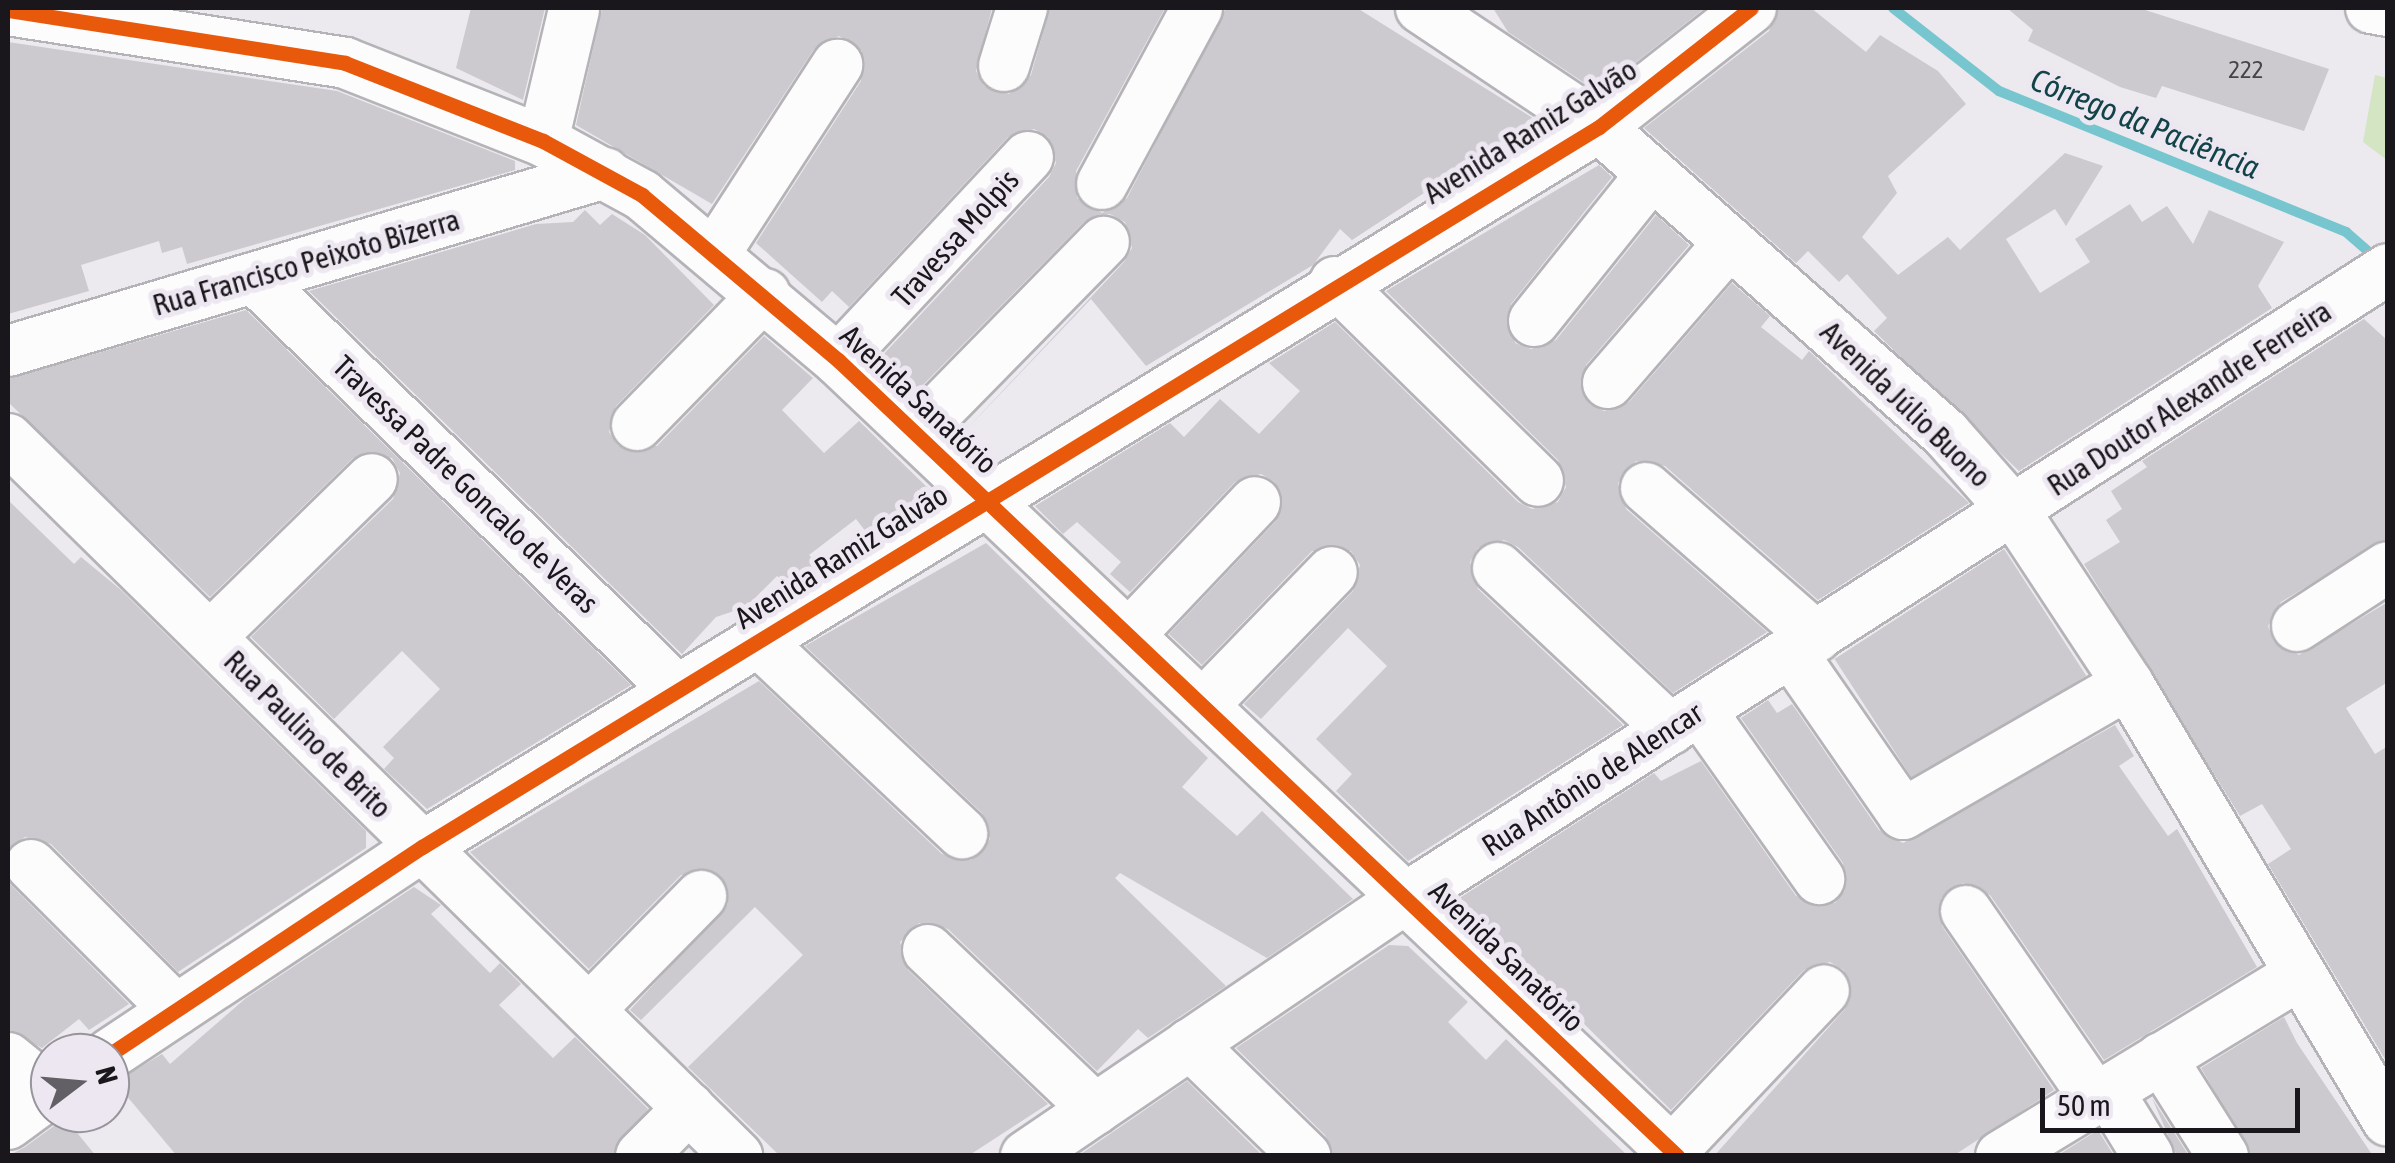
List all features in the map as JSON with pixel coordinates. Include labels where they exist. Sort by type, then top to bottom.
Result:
[{"type":"street","points":[[1004,66],[1022,8]]},
{"type":"street","points":[[1102,184],[1197,8]]},
{"type":"street","name":"Avenida Júlio Buono","points":[[1421,8],[1599,127],[1946,434],[2014,511],[2128,684],[2295,977],[2388,1121]]},
{"type":"street","name":"Avenida Ramiz Galvão","points":[[130,1041],[422,847],[1335,282],[1599,127],[1751,8]]},
{"type":"street","points":[[2371,8],[2388,11]]},
{"type":"street","name":"Avenida Sanatório","points":[[8,10],[97,15],[345,63],[543,141],[605,173],[717,250],[838,360],[1203,706],[1324,807],[1406,898],[1674,1153]]},
{"type":"street","points":[[543,141],[574,10]]},
{"type":"street","points":[[717,250],[837,65]]},
{"type":"street","name":"Travessa Molpis","points":[[838,360],[1028,157]]},
{"type":"street","name":"Rua Francisco Peixoto Bizerra","points":[[8,351],[605,173]]},
{"type":"street","points":[[1534,322],[1651,175]]},
{"type":"street","points":[[916,433],[1104,242]]},
{"type":"street","points":[[1608,383],[1730,242]]},
{"type":"street","name":"Travessa Padre Goncalo de Veras","points":[[254,278],[677,690]]},
{"type":"street","points":[[1335,282],[1538,481]]},
{"type":"street","name":"Rua Doutor Alexandre Ferreira","points":[[2014,511],[2378,284]]},
{"type":"street","points":[[637,425],[765,294]]},
{"type":"street","name":"Rua Paulino de Brito","points":[[8,440],[738,1156]]},
{"type":"street","points":[[210,636],[372,479]]},
{"type":"street","points":[[1646,488],[1803,644],[1897,811],[1924,808],[2128,684]]},
{"type":"street","points":[[1129,636],[1254,502]]},
{"type":"street","name":"Rua Antônio de Alencar","points":[[1026,1156],[1406,898],[2014,511]]},
{"type":"street","points":[[2298,626],[2388,567]]},
{"type":"street","points":[[1498,568],[1685,720],[1819,879]]},
{"type":"street","points":[[1203,706],[1332,572]]},
{"type":"street","points":[[757,640],[962,833]]},
{"type":"street","points":[[31,865],[176,1010]]},
{"type":"street","points":[[589,1010],[701,896]]},
{"type":"street","points":[[1966,911],[2148,1156]]},
{"type":"street","points":[[928,950],[1095,1108]]},
{"type":"street","points":[[2001,1156],[2295,977]]},
{"type":"street","points":[[1674,1153],[1824,990]]},
{"type":"street","points":[[1190,1044],[1305,1156]]},
{"type":"street","points":[[8,1058],[30,1076]]},
{"type":"street","points":[[2162,1058],[2223,1156]]},
{"type":"street","points":[[8,1124],[30,1107]]},
{"type":"street","points":[[641,1156],[689,1108]]},
{"type":"green space","points":[[2375,75],[2387,78],[2387,160],[2363,142]]},
{"type":"building","points":[[471,8],[545,8],[523,100],[456,68]]},
{"type":"building","points":[[602,8],[992,8],[976,71],[984,86],[1009,94],[1031,75],[1050,8],[1165,8],[1076,171],[1077,198],[1102,213],[1127,198],[1226,8],[1357,8],[1536,120],[1352,240],[1340,229],[1313,265],[1146,366],[1091,299],[962,434],[1124,262],[1132,248],[1125,222],[1110,214],[1084,222],[917,391],[881,357],[1049,177],[1056,163],[1048,137],[1034,129],[1008,137],[849,307],[832,291],[822,302],[756,243],[861,81],[862,51],[839,36],[814,49],[712,204],[576,125]]},
{"type":"building","points":[[1493,8],[1705,8],[1598,92],[1508,32]]},
{"type":"building","points":[[1779,8],[1811,8],[1866,52],[1880,35],[1938,71],[1966,104],[1888,176],[1897,193],[1862,237],[1898,275],[1948,237],[1960,250],[2065,153],[2103,166],[2066,226],[2055,209],[2006,239],[2040,293],[2090,262],[2075,239],[2130,204],[2142,222],[2167,206],[2193,244],[2209,210],[2284,242],[2258,286],[2272,308],[2019,471],[1874,331],[1887,318],[1847,274],[1839,282],[1808,251],[1796,263],[1644,128],[1769,31]]},
{"type":"building","points":[[2007,8],[2139,8],[2329,69],[2304,131],[2162,86],[2156,98],[2120,87],[2028,41],[2033,30]]},
{"type":"building","points":[[8,42],[337,91],[515,161],[515,170],[187,264],[182,247],[162,253],[159,241],[81,265],[89,291],[8,314]]},
{"type":"building","points":[[1599,165],[1612,177],[1511,304],[1515,343],[1531,349],[1556,340],[1656,215],[1689,245],[1586,365],[1589,404],[1604,411],[1629,402],[1732,283],[1770,316],[1761,327],[1802,360],[1809,351],[1969,503],[1818,600],[1665,466],[1636,461],[1618,483],[1626,509],[1767,632],[1673,693],[1518,547],[1504,540],[1478,548],[1470,562],[1478,589],[1623,725],[1408,861],[1336,791],[1352,774],[1316,739],[1387,666],[1348,628],[1261,719],[1244,704],[1353,591],[1360,565],[1351,551],[1312,551],[1202,665],[1169,634],[1276,521],[1275,482],[1261,474],[1235,482],[1130,592],[1110,574],[1121,562],[1077,522],[1063,534],[1035,506],[1170,423],[1184,437],[1220,399],[1259,434],[1300,391],[1269,363],[1335,322],[1518,502],[1532,509],[1558,502],[1566,487],[1558,460],[1386,291]]},
{"type":"building","points":[[585,210],[600,225],[612,214],[645,235],[714,305],[616,406],[609,432],[618,446],[657,446],[764,336],[813,378],[782,410],[824,453],[859,421],[933,493],[866,532],[856,519],[809,555],[820,565],[789,587],[777,576],[746,607],[716,617],[682,654],[309,291],[536,224],[573,222]]},
{"type":"building","points":[[246,310],[631,685],[427,809],[384,769],[394,758],[383,747],[440,689],[402,651],[334,719],[251,637],[393,499],[400,473],[392,458],[353,458],[210,597],[8,402],[8,379]]},
{"type":"building","points":[[2364,319],[2388,341],[2388,538],[2281,602],[2268,626],[2274,642],[2299,655],[2388,602],[2388,682],[2346,708],[2375,754],[2388,746],[2388,1064],[2268,864],[2291,849],[2262,804],[2240,816],[2084,564],[2120,542],[2106,520],[2122,509],[2111,491],[2147,467],[2142,461]]},
{"type":"building","points":[[8,500],[74,564],[81,557],[121,590],[366,831],[366,848],[178,972],[51,844],[25,837],[8,850]]},
{"type":"building","points":[[986,543],[1208,758],[1182,787],[1237,836],[1262,811],[1353,899],[1267,958],[1120,873],[1115,878],[1226,986],[1148,1038],[1138,1029],[1097,1071],[948,929],[919,923],[900,942],[908,970],[1048,1104],[968,1156],[780,1156],[688,1067],[803,955],[755,907],[641,1020],[630,1010],[728,904],[720,875],[681,875],[589,969],[470,852],[759,681],[942,854],[971,860],[990,839],[982,813],[805,646]]},
{"type":"building","points":[[2004,549],[2086,676],[1917,786],[1835,659]]},
{"type":"building","points":[[1768,700],[1777,713],[1792,704],[1879,830],[1903,843],[2115,725],[2134,756],[2119,766],[2168,836],[2177,829],[2257,967],[2104,1060],[1990,895],[1963,883],[1941,898],[1942,926],[2054,1090],[1953,1156],[1714,1156],[1845,1009],[1844,970],[1830,962],[1804,970],[1671,1110],[1458,899],[1654,773],[1661,781],[1701,761],[1796,896],[1835,903],[1845,890],[1843,863],[1741,718]]},
{"type":"building","points":[[8,880],[129,1004],[89,1030],[79,1019],[61,1033],[30,1033],[30,1042],[8,1030]]},
{"type":"building","points":[[414,887],[441,905],[431,914],[490,973],[500,963],[521,984],[499,1005],[553,1058],[575,1037],[648,1109],[613,1156],[177,1156],[130,1100],[130,1073],[162,1054],[170,1064],[246,998]]},
{"type":"building","points":[[1389,945],[1408,946],[1468,1002],[1448,1022],[1486,1060],[1506,1039],[1628,1156],[1333,1156],[1325,1135],[1236,1048]]},
{"type":"building","points":[[2284,1017],[2297,1043],[2373,1156],[2252,1156],[2201,1068]]},
{"type":"building","points":[[1187,1081],[1263,1156],[1078,1156]]},
{"type":"building","points":[[2152,1098],[2189,1156],[2177,1156]]},
{"type":"building","points":[[2098,1130],[2114,1156],[2057,1156]]},
{"type":"building","points":[[44,1133],[77,1133],[96,1156],[8,1156]]},
{"type":"waterway","name":"Córrego da Paciência","points":[[1893,8],[1999,91],[2346,232],[2376,258]]},
{"type":"cycle path","points":[[130,1041],[422,847],[1599,127],[1751,8]]},
{"type":"cycle path","points":[[8,10],[345,63],[543,141],[642,195],[838,360],[1677,1156]]}]
